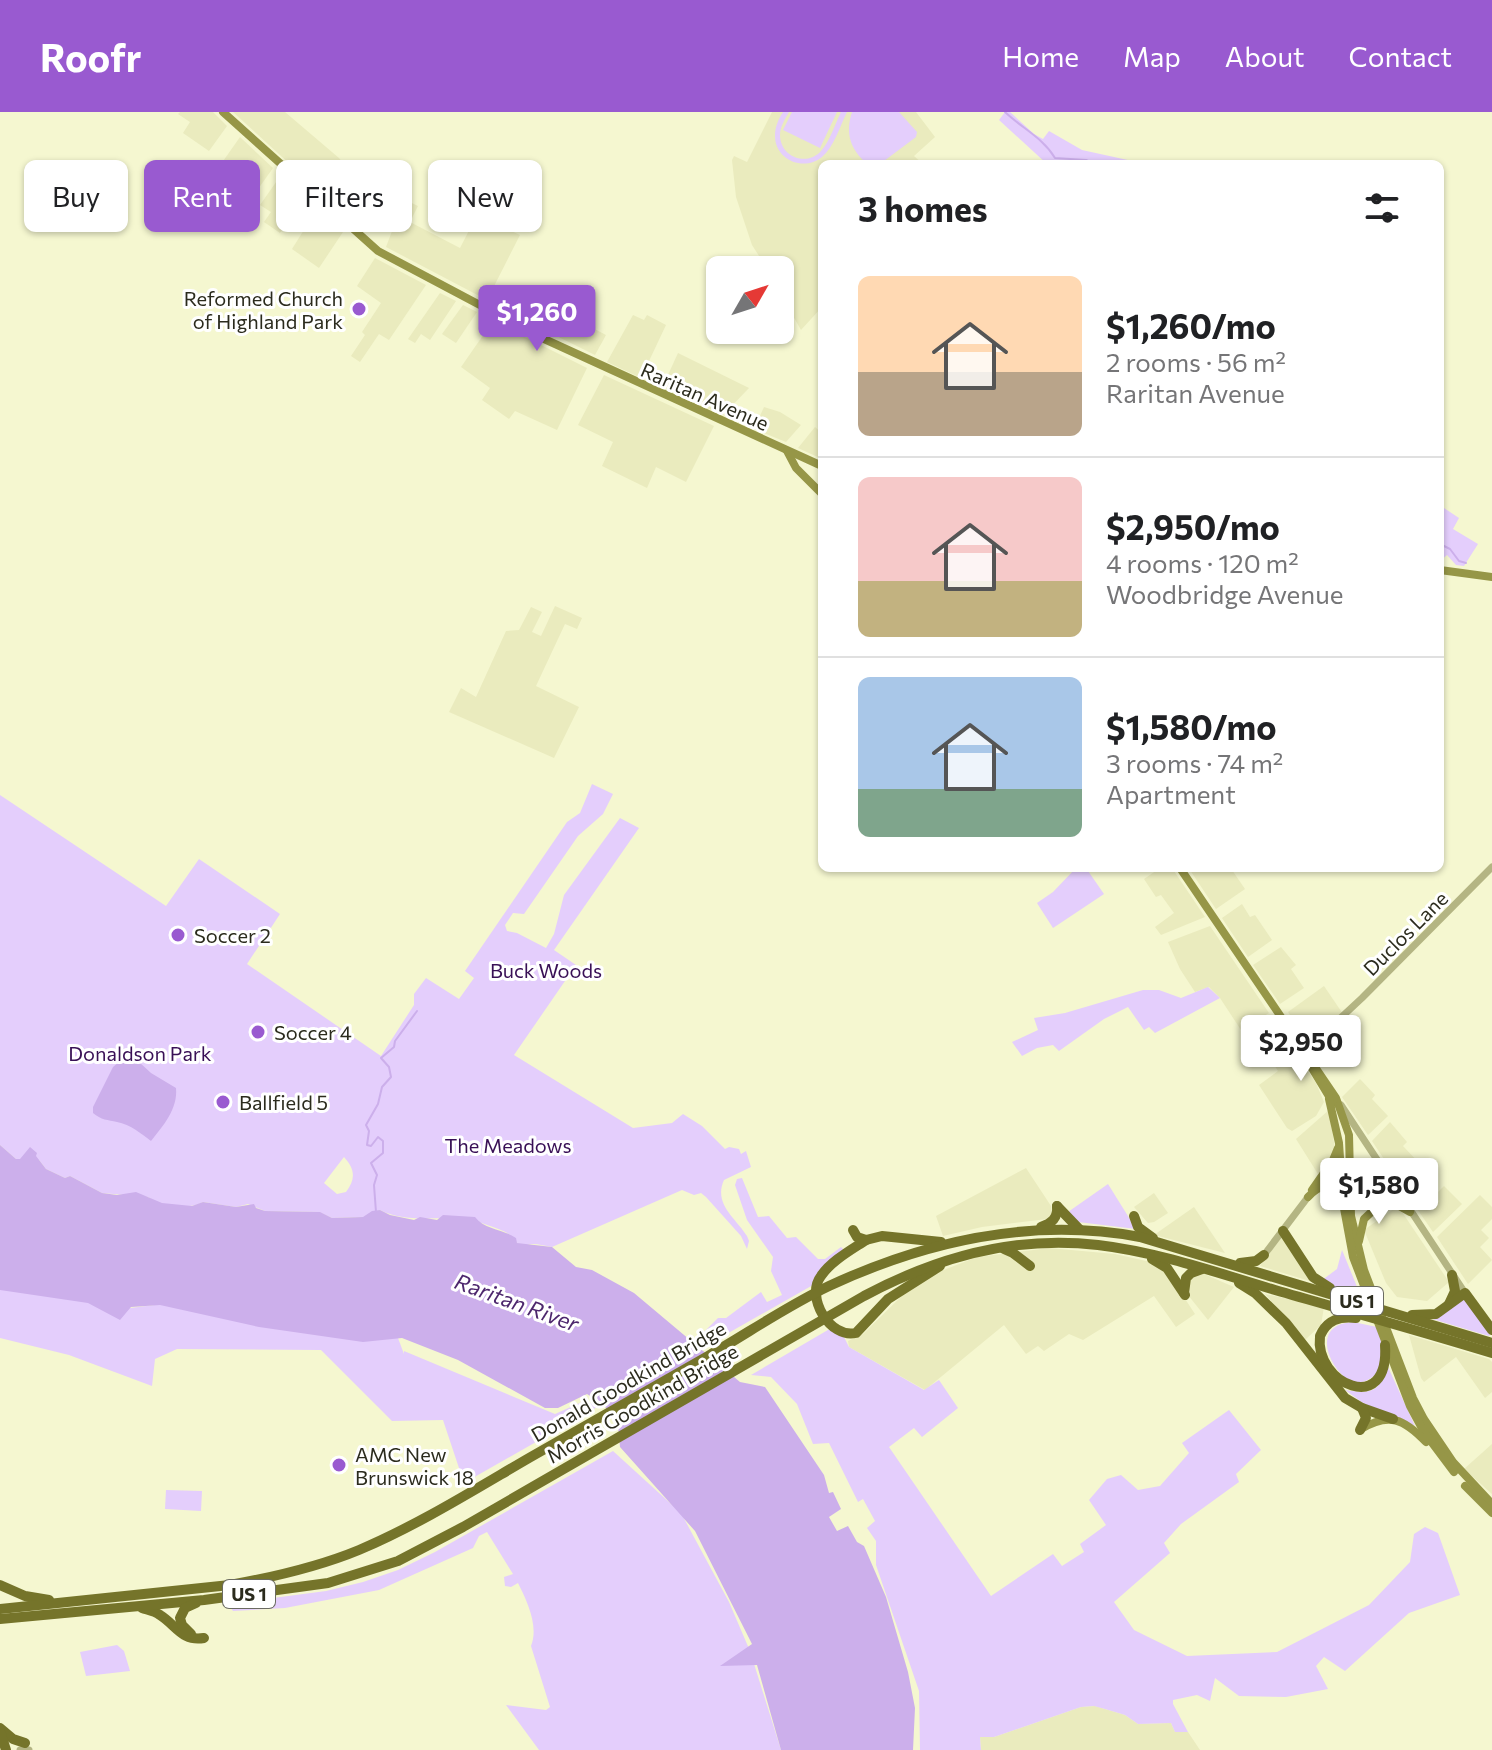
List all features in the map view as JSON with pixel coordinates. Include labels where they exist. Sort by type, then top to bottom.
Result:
[{"type":"highway","points":[[1036,1229],[1053,1221],[1057,1206],[1080,1230]]},
{"type":"highway","points":[[1134,1216],[1141,1230],[1162,1243]]},
{"type":"highway","name":"US 1","points":[[947,1242],[1036,1229],[1117,1233],[1162,1243],[1492,1343]]},
{"type":"highway","points":[[848,1252],[852,1241],[851,1231],[866,1240]]},
{"type":"highway","points":[[1283,1231],[1313,1277],[1345,1297]]},
{"type":"highway","points":[[947,1242],[882,1236],[866,1240],[848,1252],[821,1276],[815,1291],[830,1325],[836,1331],[849,1335],[862,1329],[877,1308],[900,1290],[969,1252]]},
{"type":"highway","name":"Donald Goodkind Bridge","points":[[63,1602],[218,1587],[267,1578],[356,1551],[446,1507],[828,1287],[897,1258],[947,1242]]},
{"type":"highway","points":[[998,1247],[1013,1253],[1030,1266],[1029,1256],[1042,1243]]},
{"type":"highway","name":"US 1","points":[[969,1252],[1042,1243],[1100,1245],[1131,1251],[1202,1269],[1383,1327],[1492,1355]]},
{"type":"highway","points":[[1131,1251],[1167,1268],[1185,1295],[1183,1287],[1186,1278],[1202,1269]]},
{"type":"highway","name":"Morris Goodkind Bridge","points":[[204,1600],[305,1587],[352,1577],[398,1561],[463,1527],[840,1309],[903,1276],[969,1252]]},
{"type":"highway","points":[[1222,1261],[1250,1262],[1264,1255]]},
{"type":"highway","points":[[1215,1273],[1255,1293],[1286,1323],[1345,1398],[1393,1419]]},
{"type":"highway","points":[[1448,1306],[1455,1291],[1452,1275]]},
{"type":"highway","points":[[1401,1315],[1436,1314],[1465,1293],[1492,1330]]},
{"type":"highway","points":[[1383,1327],[1351,1317],[1336,1319],[1325,1327],[1319,1342],[1322,1354],[1339,1381],[1360,1388],[1371,1385],[1381,1375],[1386,1359],[1385,1345]]},
{"type":"highway","points":[[1360,1430],[1366,1418],[1362,1408]]},
{"type":"highway","points":[[0,1585],[25,1596],[63,1602]]},
{"type":"highway","points":[[136,1606],[160,1615],[179,1632],[198,1639],[204,1638],[185,1630],[180,1618],[185,1608],[204,1600]]},
{"type":"highway","name":"US 1","points":[[0,1619],[204,1600]]},
{"type":"highway","name":"US 1","points":[[0,1609],[63,1602]]},
{"type":"highway","points":[[0,1628],[24,1617]]},
{"type":"highway","points":[[0,1730],[26,1748]]},
{"type":"highway","points":[[0,1730],[2,1750]]},
{"type":"main road","name":"Raritan Avenue","points":[[223,112],[378,251],[542,338],[818,464]]},
{"type":"main road","points":[[787,451],[796,468],[818,490]]},
{"type":"main road","points":[[1444,571],[1492,577]]},
{"type":"main road","points":[[1183,872],[1304,1052],[1311,1070],[1333,1099],[1349,1135],[1351,1216],[1370,1295]]},
{"type":"main road","points":[[1333,1099],[1347,1237]]},
{"type":"main road","points":[[1308,1197],[1333,1160],[1339,1143]]},
{"type":"main road","points":[[1308,1197],[1320,1188],[1333,1190],[1347,1237],[1413,1398],[1424,1419],[1469,1482],[1492,1501]]},
{"type":"main road","points":[[1359,1253],[1362,1222],[1368,1213],[1397,1191]]},
{"type":"main road","points":[[1381,1203],[1394,1203],[1410,1212]]},
{"type":"main road","points":[[1383,1327],[1385,1345],[1410,1406],[1448,1465]]},
{"type":"main road","points":[[1360,1430],[1380,1419],[1393,1419],[1416,1432],[1492,1513]]},
{"type":"street","name":"Duclos Lane","points":[[1304,1052],[1326,1034],[1492,867]]},
{"type":"street","points":[[1333,1099],[1465,1293]]},
{"type":"street","points":[[1349,1135],[1365,1143]]},
{"type":"street","points":[[1264,1255],[1308,1197]]},
{"type":"shaded area","points":[[213,112],[227,126],[209,151],[183,133],[190,122],[178,114]]},
{"type":"shaded area","points":[[233,112],[285,112],[341,160],[285,160]]},
{"type":"shaded area","points":[[772,112],[916,112],[935,137],[914,156],[918,160],[818,160],[818,311],[801,330],[794,318],[794,256],[759,256],[752,245],[736,197],[734,156],[747,162]]},
{"type":"shaded area","points":[[240,137],[273,168],[260,186],[260,160],[224,160]]},
{"type":"shaded area","points":[[276,182],[276,230],[264,222],[271,212],[260,205]]},
{"type":"shaded area","points":[[412,203],[418,206],[412,218]]},
{"type":"shaded area","points":[[412,223],[460,248],[468,232],[514,232],[520,235],[487,300],[386,247],[392,232],[412,232]]},
{"type":"shaded area","points":[[303,232],[343,232],[319,268],[292,249]]},
{"type":"shaded area","points":[[375,258],[426,285],[389,340],[379,334],[360,362],[351,356],[381,303],[357,286]]},
{"type":"shaded area","points":[[512,289],[519,292],[515,301],[540,314],[550,300],[562,306],[560,311],[606,335],[595,355],[502,309]]},
{"type":"shaded area","points":[[440,293],[456,301],[430,340],[421,334],[415,343],[408,339]]},
{"type":"shaded area","points":[[463,305],[477,312],[456,343],[442,334]]},
{"type":"shaded area","points":[[633,315],[644,320],[647,315],[666,325],[641,378],[607,362]]},
{"type":"shaded area","points":[[493,321],[587,368],[557,430],[515,411],[509,419],[482,400],[490,388],[461,367]]},
{"type":"shaded area","points":[[678,353],[749,388],[723,415],[662,388]]},
{"type":"shaded area","points":[[604,375],[714,426],[686,482],[656,467],[647,488],[602,466],[613,442],[578,425]]},
{"type":"shaded area","points":[[764,407],[780,412],[801,425],[786,442],[754,429]]},
{"type":"shaded area","points":[[815,427],[818,430],[818,457],[798,448]]},
{"type":"shaded area","points":[[555,606],[582,618],[577,629],[565,624],[536,686],[579,707],[554,758],[449,712],[461,688],[476,697],[506,631],[519,630],[531,607],[542,612],[532,632],[541,636]]},
{"type":"shaded area","points":[[1154,872],[1175,872],[1205,917],[1161,935],[1155,927],[1174,913],[1161,895],[1156,897],[1144,879]]},
{"type":"shaded area","points":[[1191,872],[1233,872],[1245,889],[1216,909]]},
{"type":"shaded area","points":[[1242,904],[1250,917],[1255,915],[1272,940],[1248,957],[1222,918]]},
{"type":"shaded area","points":[[1210,926],[1269,1013],[1241,1030],[1209,987],[1195,992],[1168,942]]},
{"type":"shaded area","points":[[1281,947],[1296,965],[1291,969],[1304,988],[1280,1004],[1253,965]]},
{"type":"shaded area","points":[[1324,986],[1343,1014],[1324,1032],[1306,1041],[1288,1012]]},
{"type":"shaded area","points":[[1276,1024],[1316,1083],[1324,1102],[1316,1116],[1292,1131],[1259,1085],[1278,1071],[1255,1035]]},
{"type":"shaded area","points":[[1360,1079],[1375,1095],[1372,1099],[1388,1116],[1368,1135],[1342,1097]]},
{"type":"shaded area","points":[[1329,1110],[1334,1155],[1318,1174],[1296,1139]]},
{"type":"shaded area","points":[[1390,1122],[1407,1142],[1403,1146],[1420,1164],[1400,1183],[1372,1141]]},
{"type":"shaded area","points":[[1026,1168],[1051,1206],[1052,1214],[1047,1219],[982,1227],[943,1236],[936,1216]]},
{"type":"shaded area","points":[[1421,1173],[1438,1192],[1444,1186],[1462,1204],[1433,1232],[1404,1190]]},
{"type":"shaded area","points":[[1154,1193],[1168,1213],[1148,1223],[1134,1207]]},
{"type":"shaded area","points":[[1480,1195],[1492,1207],[1492,1219],[1481,1230],[1489,1238],[1480,1247],[1492,1260],[1468,1284],[1437,1237]]},
{"type":"shaded area","points":[[1398,1206],[1449,1282],[1427,1301],[1397,1297],[1386,1283],[1364,1230]]},
{"type":"shaded area","points":[[1194,1207],[1225,1253],[1154,1235]]},
{"type":"shaded area","points":[[1282,1236],[1313,1282],[1260,1266]]},
{"type":"shaded area","points":[[1049,1248],[1115,1254],[1155,1263],[1168,1273],[1195,1314],[1176,1327],[1154,1296],[1083,1340],[1069,1334],[1044,1351],[1038,1346],[1026,1354],[1004,1325],[925,1390],[849,1347],[848,1341],[863,1334],[911,1287],[941,1271],[977,1257]]},
{"type":"shaded area","points":[[1204,1274],[1234,1287],[1208,1320],[1188,1295],[1188,1282],[1192,1275]]},
{"type":"shaded area","points":[[1265,1294],[1324,1307],[1321,1325],[1305,1340]]},
{"type":"shaded area","points":[[1409,1335],[1489,1359],[1492,1362],[1492,1392],[1485,1398],[1456,1357],[1424,1382]]},
{"type":"shaded area","points":[[1492,1444],[1492,1494],[1464,1469]]},
{"type":"shaded area","points":[[1095,1706],[1125,1715],[1138,1724],[1171,1723],[1175,1732],[1188,1732],[1200,1750],[981,1750],[980,1737],[994,1737],[1081,1707]]},
{"type":"green space","points":[[783,112],[789,112],[781,129],[781,143],[789,154],[802,159],[821,151],[841,112],[847,112],[826,153],[815,161],[799,163],[785,157],[776,144],[776,130]]},
{"type":"green space","points":[[792,112],[837,112],[820,148],[783,130]]},
{"type":"green space","points":[[852,112],[899,112],[917,132],[916,137],[885,160],[863,160],[850,140]]},
{"type":"green space","points":[[1005,112],[1010,112],[1043,139],[1049,131],[1082,150],[1128,160],[1043,160],[999,120]]},
{"type":"green space","points":[[1444,508],[1459,518],[1453,529],[1478,544],[1464,566],[1456,565],[1447,555],[1444,558]]},
{"type":"green space","name":"Donaldson Park","points":[[592,784],[613,794],[603,814],[578,836],[524,914],[513,913],[505,925],[507,931],[546,948],[554,934],[564,895],[620,818],[639,828],[554,950],[576,965],[514,1055],[633,1128],[672,1123],[683,1114],[702,1126],[725,1149],[739,1149],[741,1154],[746,1151],[751,1167],[724,1180],[721,1196],[727,1210],[747,1236],[747,1249],[741,1236],[706,1197],[701,1193],[694,1195],[682,1190],[552,1247],[525,1246],[500,1230],[460,1218],[403,1217],[380,1210],[364,1217],[332,1218],[319,1212],[265,1211],[248,1204],[236,1207],[203,1202],[176,1206],[148,1197],[102,1193],[70,1176],[65,1178],[46,1169],[39,1160],[16,1159],[0,1145],[0,795],[166,906],[199,859],[280,914],[247,964],[381,1056],[414,1005],[414,994],[426,978],[459,999],[474,978],[465,971],[567,822],[580,813]],"holes":[[[344,1157],[353,1174],[351,1183],[346,1192],[337,1194],[324,1183]]]},
{"type":"green space","points":[[1072,872],[1089,872],[1104,894],[1053,928],[1037,903]]},
{"type":"green space","points":[[1208,987],[1220,998],[1155,1033],[1149,1027],[1144,1030],[1128,1007],[1104,1019],[1059,1051],[1053,1045],[1037,1048],[1022,1056],[1012,1042],[1038,1030],[1034,1018],[1065,1013],[1143,990],[1159,990],[1181,998]]},
{"type":"green space","points":[[742,1178],[758,1217],[769,1216],[787,1238],[796,1237],[818,1259],[825,1259],[841,1247],[844,1250],[813,1285],[702,1348],[696,1340],[718,1318],[726,1318],[761,1292],[767,1302],[782,1295],[771,1271],[773,1257],[747,1220],[735,1185],[737,1179]]},
{"type":"green space","points":[[1108,1184],[1136,1229],[1078,1222],[1068,1212]]},
{"type":"green space","points":[[1342,1250],[1360,1294],[1332,1288],[1321,1281],[1337,1269]]},
{"type":"green space","points":[[0,1283],[122,1309],[171,1303],[398,1338],[404,1354],[404,1351],[555,1414],[584,1401],[599,1406],[464,1483],[443,1420],[392,1421],[321,1350],[177,1349],[155,1359],[152,1386],[69,1355],[0,1338]]},
{"type":"green space","points":[[1463,1297],[1492,1333],[1489,1336],[1429,1318]]},
{"type":"green space","points":[[1353,1322],[1377,1327],[1384,1347],[1377,1374],[1360,1382],[1347,1379],[1339,1372],[1328,1352],[1330,1332],[1338,1325]]},
{"type":"green space","points":[[833,1327],[843,1335],[849,1347],[924,1390],[939,1380],[958,1408],[922,1437],[914,1428],[889,1447],[991,1596],[1053,1554],[1062,1566],[1084,1552],[1080,1544],[1106,1525],[1089,1500],[1107,1479],[1121,1475],[1138,1490],[1160,1486],[1189,1453],[1182,1443],[1229,1410],[1261,1450],[1236,1474],[1239,1482],[1181,1524],[1164,1543],[1170,1553],[1114,1602],[1134,1630],[1187,1656],[1277,1652],[1369,1605],[1410,1562],[1414,1534],[1425,1527],[1438,1533],[1460,1595],[1409,1613],[1345,1671],[1324,1657],[1316,1666],[1328,1689],[1286,1697],[1239,1696],[1215,1678],[1210,1701],[1197,1695],[1173,1700],[1188,1732],[1175,1732],[1171,1723],[1138,1724],[1125,1715],[1094,1706],[1081,1707],[994,1737],[980,1737],[981,1750],[920,1750],[919,1691],[876,1565],[876,1541],[867,1528],[875,1521],[863,1499],[858,1502],[829,1443],[813,1444],[797,1404],[771,1377],[751,1375]]},
{"type":"green space","points":[[1388,1367],[1415,1426],[1363,1403],[1345,1390],[1373,1390]]},
{"type":"green space","points":[[613,1451],[681,1513],[729,1602],[750,1651],[781,1750],[539,1750],[506,1705],[546,1710],[550,1707],[531,1646],[534,1630],[531,1614],[518,1583],[505,1586],[504,1577],[513,1574],[487,1532],[479,1536],[473,1548],[379,1590],[285,1608],[233,1611],[228,1604],[326,1591],[398,1570]]},
{"type":"green space","points":[[166,1490],[202,1491],[201,1511],[165,1509]]},
{"type":"green space","points":[[117,1645],[124,1651],[130,1671],[86,1676],[80,1652]]},
{"type":"water","points":[[119,1062],[139,1062],[176,1088],[172,1110],[151,1141],[127,1125],[93,1113],[113,1067]]},
{"type":"water","name":"Raritan River","points":[[0,1145],[16,1159],[20,1159],[30,1147],[46,1169],[65,1178],[70,1176],[102,1193],[117,1195],[136,1192],[162,1203],[192,1206],[203,1202],[236,1207],[254,1204],[265,1211],[320,1212],[332,1218],[363,1217],[380,1210],[414,1220],[420,1217],[437,1220],[443,1215],[475,1217],[516,1238],[517,1243],[552,1247],[576,1267],[592,1270],[634,1293],[740,1382],[765,1387],[824,1475],[829,1493],[833,1492],[841,1509],[829,1517],[837,1531],[848,1526],[857,1542],[864,1546],[886,1597],[915,1708],[913,1750],[781,1750],[757,1665],[720,1666],[752,1644],[695,1531],[620,1447],[618,1426],[604,1405],[587,1394],[558,1408],[545,1408],[458,1360],[402,1338],[363,1342],[259,1327],[160,1305],[131,1307],[120,1320],[88,1303],[0,1290]]},
{"type":"waterway","points":[[1005,112],[1039,139],[1055,158],[1086,160]]},
{"type":"waterway","points":[[1444,546],[1459,561],[1466,563]]},
{"type":"waterway","points":[[376,1212],[374,1185],[377,1175],[371,1163],[383,1153],[383,1141],[378,1137],[371,1146],[367,1145],[369,1131],[366,1125],[378,1104],[382,1087],[391,1077],[389,1067],[381,1058],[394,1047],[417,1011]]},
{"type":"place","name":"Reformed Church of Highland Park","points":[[359,309]]},
{"type":"place","name":"Soccer 2","points":[[178,935]]},
{"type":"place","name":"Soccer 4","points":[[258,1032]]},
{"type":"place","name":"Ballfield 5","points":[[223,1102]]},
{"type":"place","name":"AMC New Brunswick 18","points":[[339,1465]]},
{"type":"park label","name":"Buck Woods","points":[[546,970]]},
{"type":"park label","name":"The Meadows","points":[[508,1145]]}]
